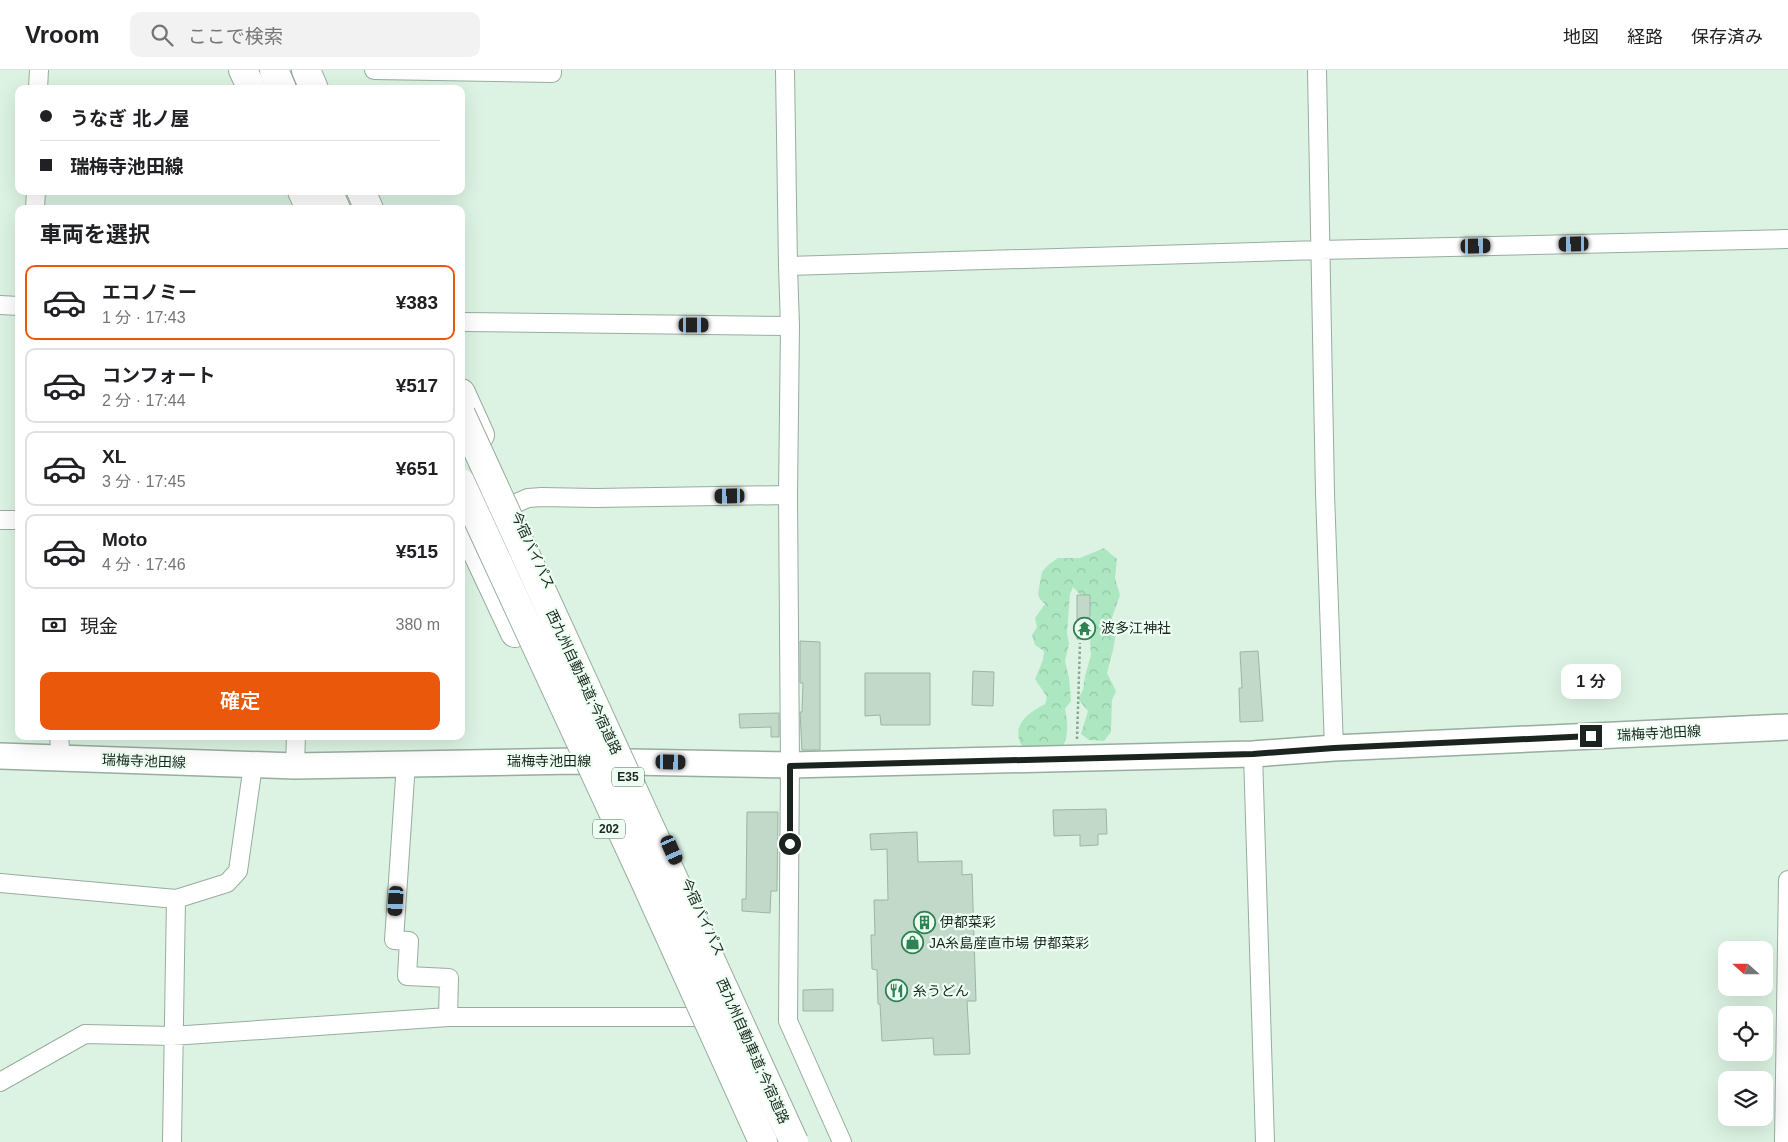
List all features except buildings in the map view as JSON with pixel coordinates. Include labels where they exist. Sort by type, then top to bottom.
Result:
[{"type":"highway","points":[[243,70],[250,85]]},
{"type":"highway","points":[[274,70],[280,85]]},
{"type":"highway","points":[[306,70],[312,85]]},
{"type":"highway","points":[[316,70],[323,85]]},
{"type":"highway","name":"今宿バイパス","points":[[465,402],[807,1142]]},
{"type":"highway","name":"西九州自動車道;今宿道路","points":[[465,423],[794,1142]]},
{"type":"highway","name":"西九州自動車道;今宿道路","points":[[465,492],[643,877],[762,1142]]},
{"type":"highway","name":"202","points":[[465,526],[576,761],[644,899],[752,1142]]},
{"type":"main road","name":"瑞梅寺池田線","points":[[0,756],[60,748],[252,765],[295,766],[576,761],[790,766],[1253,754],[1334,748],[1788,727]]},
{"type":"street","points":[[38,85],[39,70]]},
{"type":"street","points":[[374,70],[552,73],[552,70]]},
{"type":"street","points":[[785,70],[790,326],[788,495],[790,766],[788,1021],[842,1142]]},
{"type":"street","points":[[1317,70],[1325,493],[1334,748]]},
{"type":"street","points":[[788,266],[1320,250],[1788,239]]},
{"type":"street","points":[[0,305],[15,306]]},
{"type":"street","points":[[465,322],[790,326]]},
{"type":"street","points":[[512,505],[528,498],[542,497],[788,495]]},
{"type":"street","points":[[0,520],[15,520]]},
{"type":"street","points":[[295,766],[296,740]]},
{"type":"street","points":[[1253,754],[1266,1142]]},
{"type":"street","points":[[406,763],[394,940],[410,941],[407,976],[449,978],[448,1017]]},
{"type":"street","points":[[0,883],[176,899],[227,883],[238,871],[252,765]]},
{"type":"street","points":[[1784,1142],[1788,880]]},
{"type":"street","points":[[172,1142],[172,1036],[176,899]]},
{"type":"street","points":[[0,1082],[85,1034],[172,1036],[448,1017],[696,1017]]},
{"type":"path","points":[[1077,745],[1080,643]]},
{"type":"green space","points":[[1104,548],[1117,559],[1115,578],[1120,595],[1112,618],[1116,633],[1107,673],[1116,691],[1112,700],[1111,732],[1104,741],[1089,740],[1081,734],[1088,711],[1078,699],[1083,690],[1091,655],[1090,642],[1094,623],[1089,612],[1090,602],[1084,599],[1073,587],[1070,594],[1067,633],[1069,644],[1065,661],[1071,701],[1065,709],[1067,735],[1061,750],[1025,751],[1018,735],[1021,723],[1031,713],[1045,704],[1047,697],[1035,679],[1043,660],[1044,651],[1035,645],[1032,635],[1037,627],[1035,618],[1045,604],[1039,598],[1038,593],[1042,572],[1058,558],[1080,558]]},
{"type":"place","name":"波多江神社","points":[[1085,628]]},
{"type":"place","name":"伊都菜彩","points":[[924,922]]},
{"type":"place","name":"JA糸島産直市場 伊都菜彩","points":[[913,943]]},
{"type":"place","name":"糸うどん","points":[[897,991]]},
{"type":"route","points":[[790,844],[790,766],[1253,754],[1334,748],[1591,736]]}]
